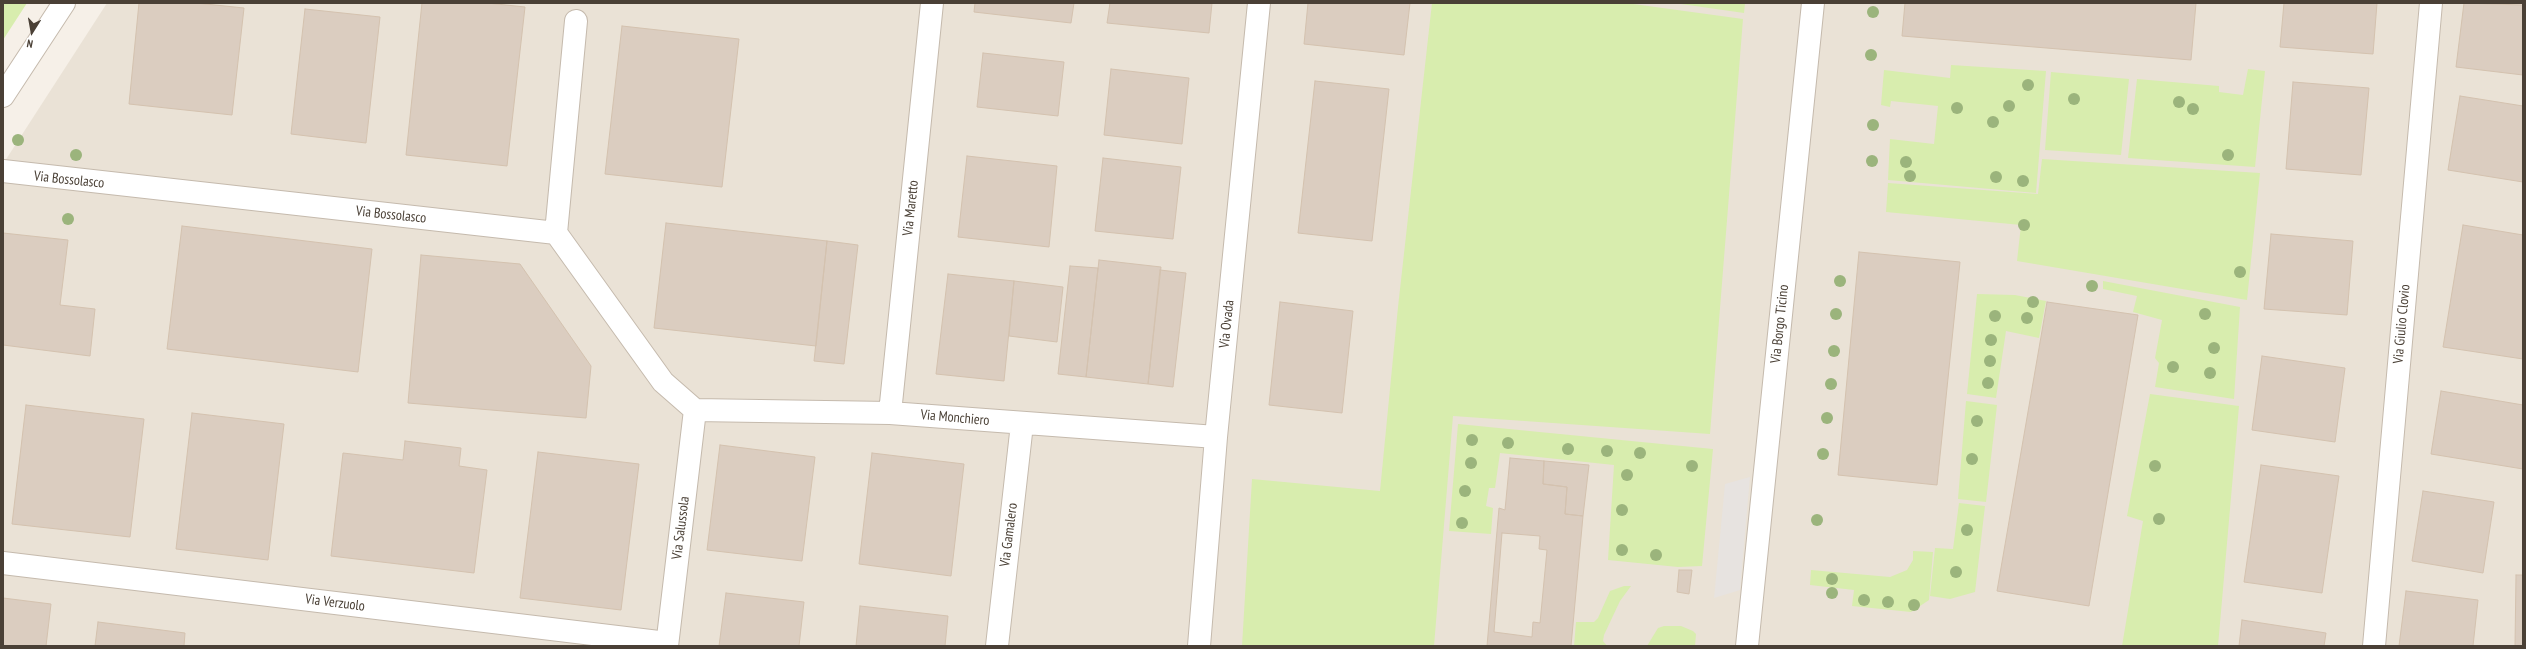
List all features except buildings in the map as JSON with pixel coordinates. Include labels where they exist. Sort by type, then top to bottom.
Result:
[{"type":"street","points":[[3,96],[64,3]]},
{"type":"street","name":"Via Maretto","points":[[890,413],[932,3]]},
{"type":"street","name":"Via Ovada","points":[[1199,646],[1216,437],[1259,3]]},
{"type":"street","name":"Via Borgo Ticino","points":[[1747,646],[1813,3]]},
{"type":"street","name":"Via Giulio Clovio","points":[[2374,646],[2431,3]]},
{"type":"street","points":[[576,21],[556,234],[663,382],[695,410]]},
{"type":"street","name":"Via Bossolasco","points":[[3,171],[556,234]]},
{"type":"street","name":"Via Monchiero","points":[[695,410],[890,413],[1022,424],[1216,437]]},
{"type":"street","name":"Via Salussola","points":[[667,645],[695,410]]},
{"type":"street","name":"Via Gamalero","points":[[997,646],[1022,424]]},
{"type":"street","name":"Via Verzuolo","points":[[3,563],[667,645]]},
{"type":"shaded area","points":[[107,3],[2523,3],[2523,646],[3,646],[3,164]]},
{"type":"shaded area","points":[[1750,477],[1740,590],[1714,598],[1725,484]]},
{"type":"green space","points":[[3,3],[27,3],[3,40]]},
{"type":"green space","points":[[1432,3],[1626,3],[1743,19],[1710,434],[1453,416],[1434,646],[1242,646],[1252,479],[1380,491],[1398,307]]},
{"type":"green space","points":[[1674,3],[1745,3],[1744,13]]},
{"type":"green space","points":[[1951,65],[2046,71],[2036,193],[1888,180],[1890,139],[1934,144],[1938,106],[1891,101],[1890,107],[1881,105],[1884,70],[1950,78]]},
{"type":"green space","points":[[2248,69],[2265,71],[2255,167],[2128,158],[2137,79],[2219,86],[2219,92],[2243,95]]},
{"type":"green space","points":[[2051,72],[2129,79],[2121,155],[2045,150]]},
{"type":"green space","points":[[2042,159],[2260,173],[2247,300],[2017,261],[2021,225],[1886,212],[1888,183],[2038,194]]},
{"type":"green space","points":[[2103,281],[2240,307],[2234,399],[2155,387],[2159,363],[2155,358],[2162,320],[2133,312],[2137,296],[2103,289]]},
{"type":"green space","points":[[1977,294],[2015,295],[2046,301],[2039,338],[2006,331],[1996,398],[1967,394]]},
{"type":"green space","points":[[2150,394],[2239,406],[2218,646],[2122,646],[2143,521],[2127,516]]},
{"type":"green space","points":[[1966,401],[1997,405],[1986,502],[1958,499]]},
{"type":"green space","points":[[1458,424],[1713,449],[1702,566],[1678,567],[1608,560],[1614,465],[1500,453],[1495,488],[1489,488],[1486,506],[1493,508],[1491,534],[1449,531]]},
{"type":"green space","points":[[1959,503],[1985,506],[1975,592],[1950,599],[1930,596],[1935,548],[1953,549]]},
{"type":"green space","points":[[1913,551],[1933,552],[1929,600],[1911,612],[1852,606],[1854,590],[1810,585],[1811,570],[1890,577],[1907,570],[1913,560]]},
{"type":"green space","points":[[1624,586],[1631,586],[1620,601],[1604,635],[1603,641],[1607,646],[1574,646],[1576,622],[1594,622],[1598,618],[1610,591]]},
{"type":"green space","points":[[1664,626],[1681,626],[1693,631],[1696,634],[1695,646],[1647,646],[1658,628]]}]
